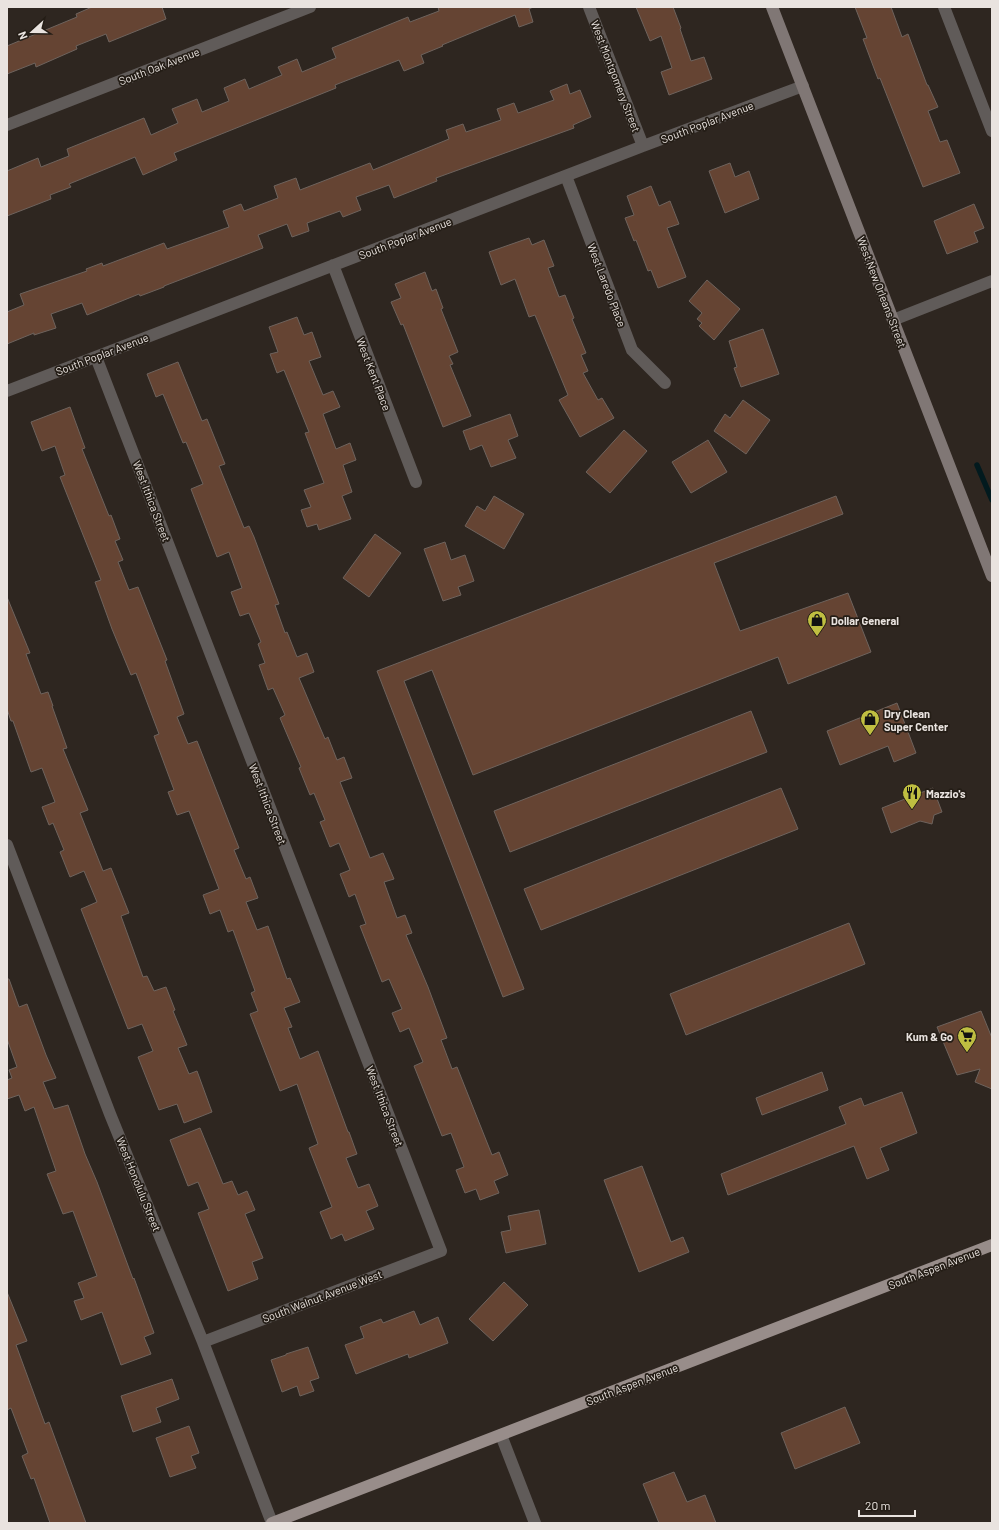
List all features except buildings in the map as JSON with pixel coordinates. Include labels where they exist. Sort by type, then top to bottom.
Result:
[{"type":"main road","name":"West New Orleans Street","points":[[772,7],[992,576]]},
{"type":"main road","name":"South Aspen Avenue","points":[[272,1523],[992,1246]]},
{"type":"street","name":"South Oak Avenue","points":[[7,125],[310,7]]},
{"type":"street","name":"West Montgomery Street","points":[[589,7],[643,146]]},
{"type":"street","points":[[944,7],[992,131]]},
{"type":"street","name":"South Poplar Avenue","points":[[7,391],[643,146],[803,86]]},
{"type":"street","name":"West Laredo Place","points":[[566,176],[632,350],[665,383]]},
{"type":"street","name":"West Kent Place","points":[[333,265],[416,482]]},
{"type":"street","points":[[893,320],[992,281]]},
{"type":"street","name":"West Ithica Street","points":[[96,357],[441,1251]]},
{"type":"street","name":"West Honolulu Street","points":[[8,851],[110,1114],[203,1342],[272,1523]]},
{"type":"street","name":"South Walnut Avenue West","points":[[203,1342],[441,1251]]},
{"type":"street","points":[[501,1435],[535,1523]]},
{"type":"waterway","points":[[977,465],[992,500]]},
{"type":"place","name":"Dollar General","points":[[817,637]]},
{"type":"place","name":"Dry Clean Super Center","points":[[870,736]]},
{"type":"place","name":"Mazzio's","points":[[912,810]]},
{"type":"place","name":"Kum & Go","points":[[967,1053]]}]
